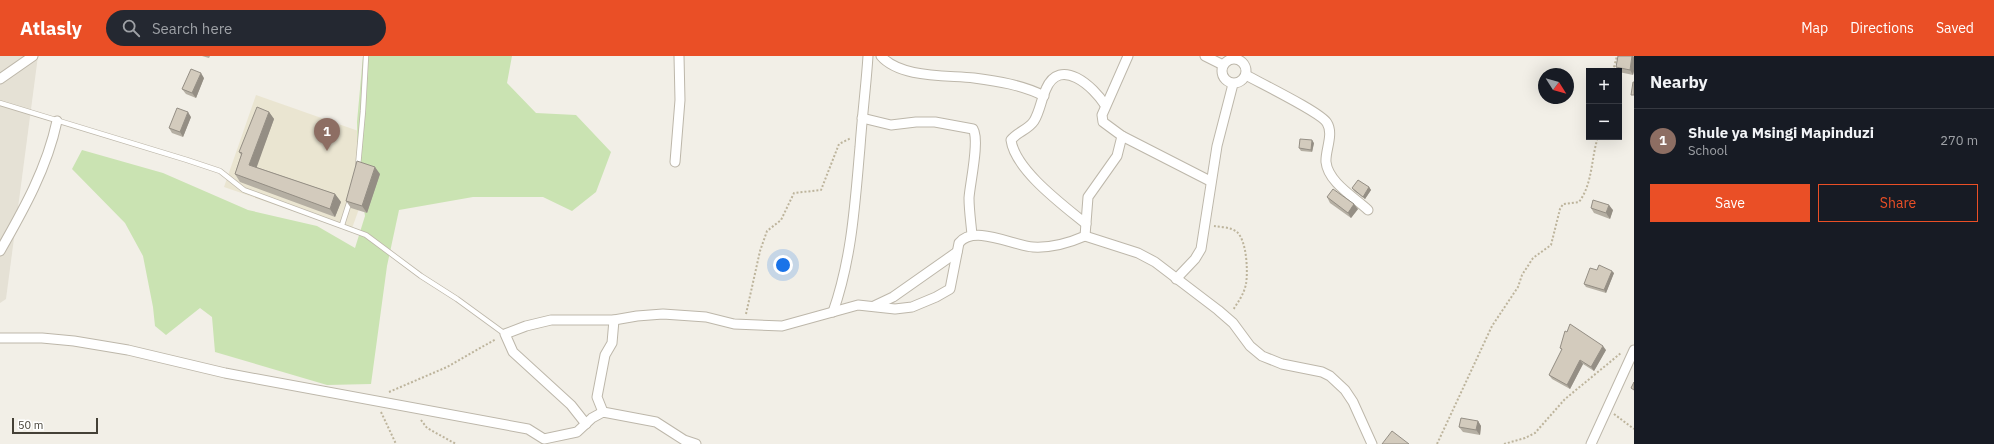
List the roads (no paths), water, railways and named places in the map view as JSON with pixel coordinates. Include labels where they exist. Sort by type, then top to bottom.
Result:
[{"type":"street","points":[[0,79],[33,56]]},
{"type":"street","points":[[675,162],[680,100],[679,56]]},
{"type":"street","points":[[833,312],[839,293],[853,228],[862,122],[867,85],[868,56]]},
{"type":"street","points":[[881,56],[889,64],[899,69],[926,74],[975,78],[1022,86],[1044,96]]},
{"type":"street","points":[[1128,56],[1105,105],[1102,115],[1103,122],[1122,136],[1210,181]]},
{"type":"street","points":[[1205,56],[1223,65]]},
{"type":"street","points":[[1239,57],[1244,62],[1246,67],[1246,75],[1240,83],[1233,84],[1224,78],[1222,73],[1223,65],[1232,59],[1239,57]]},
{"type":"street","points":[[1086,224],[1034,179],[1018,158],[1011,144],[1011,140],[1014,135],[1031,124],[1037,115],[1046,89],[1054,79],[1068,74],[1079,79],[1093,90],[1105,105]]},
{"type":"street","points":[[1246,75],[1309,110],[1327,122],[1329,128],[1326,156],[1328,170],[1340,186],[1368,210]]},
{"type":"street","points":[[1176,279],[1195,259],[1201,249],[1210,181],[1217,146],[1233,84]]},
{"type":"street","points":[[0,251],[40,176],[52,147],[57,121]]},
{"type":"street","points":[[862,122],[891,125],[916,122],[936,122],[973,129],[975,134],[975,152],[969,213],[972,235]]},
{"type":"street","points":[[1085,236],[1088,197],[1117,156],[1122,136]]},
{"type":"street","points":[[586,424],[571,405],[513,352],[505,334],[526,326],[551,320],[614,320],[637,316],[688,315],[743,325],[782,326],[858,305],[894,309],[912,306],[947,291],[952,285],[957,252],[962,240],[972,235],[988,236],[1032,247],[1048,247],[1085,236],[1138,253],[1155,262],[1228,319],[1250,346],[1262,356],[1282,364],[1322,372],[1337,382],[1353,402],[1372,444]]},
{"type":"street","points":[[873,306],[893,297],[957,252]]},
{"type":"street","points":[[603,412],[597,397],[605,355],[612,343],[614,320]]},
{"type":"street","points":[[0,338],[42,338],[74,341],[142,353],[225,373],[528,429],[544,439],[577,432],[592,418],[603,412],[656,422],[684,440],[696,444]]},
{"type":"street","points":[[1591,444],[1634,350]]},
{"type":"lane","points":[[357,172],[363,111],[366,56]]},
{"type":"lane","points":[[0,103],[187,160],[220,172],[244,190],[366,234],[421,276],[457,299],[505,334]]},
{"type":"lane","points":[[342,225],[352,192]]},
{"type":"place","name":"Shule ya Msingi Mapinduzi","points":[[327,151]]}]
